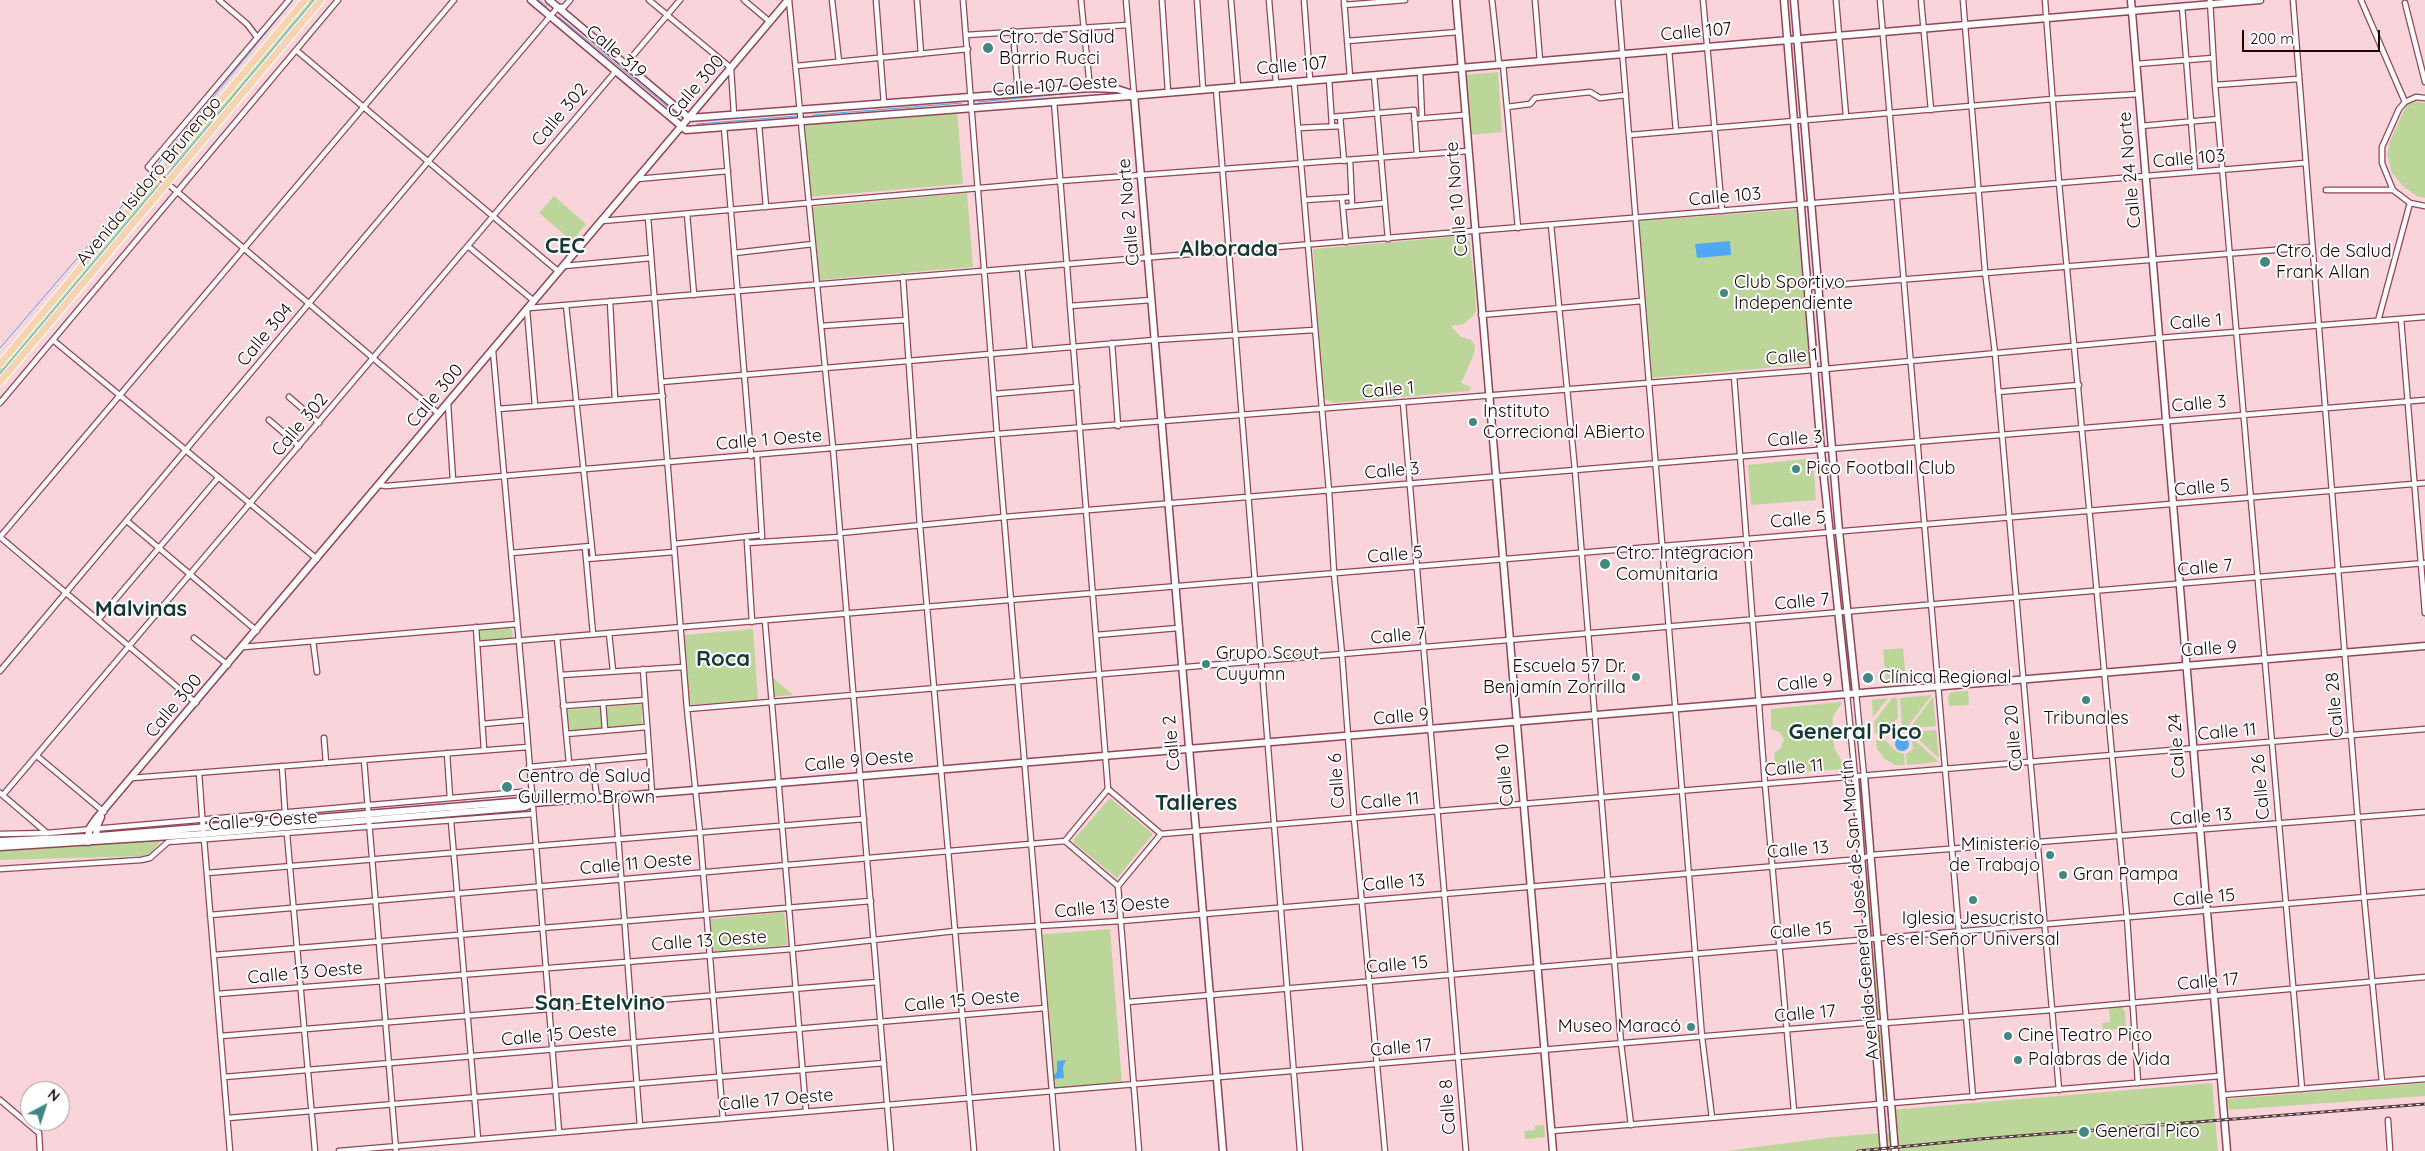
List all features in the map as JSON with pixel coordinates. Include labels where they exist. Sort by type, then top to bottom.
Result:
[{"type":"main road","name":"Avenida Isidoro Brunengo","points":[[0,364],[305,0]]},
{"type":"main road","name":"Avenida Isidoro Brunengo","points":[[0,382],[321,0]]},
{"type":"street","points":[[219,0],[248,24],[257,38]]},
{"type":"street","points":[[289,0],[148,167],[439,414]]},
{"type":"street","points":[[0,403],[338,0]]},
{"type":"street","points":[[196,703],[0,537],[454,0]]},
{"type":"street","name":"Calle 319","points":[[531,0],[681,127]]},
{"type":"street","name":"Calle 319","points":[[549,0],[689,118]]},
{"type":"street","points":[[558,8],[564,7],[570,0]]},
{"type":"street","points":[[649,0],[731,68],[734,115]]},
{"type":"street","points":[[625,65],[680,0]]},
{"type":"street","points":[[744,0],[770,22]]},
{"type":"street","points":[[788,0],[833,448],[891,1151]]},
{"type":"street","name":"Calle 300","points":[[89,829],[788,0]]},
{"type":"street","points":[[832,0],[839,62]]},
{"type":"street","points":[[876,0],[884,104]]},
{"type":"street","points":[[917,0],[921,54]]},
{"type":"street","points":[[963,0],[1057,1151]]},
{"type":"street","points":[[1081,0],[1090,88]]},
{"type":"street","name":"Calle 2 Norte","points":[[1126,0],[1161,422]]},
{"type":"street","points":[[1162,0],[1168,92]]},
{"type":"street","points":[[1197,0],[1203,89]]},
{"type":"street","points":[[1231,0],[1238,86]]},
{"type":"street","points":[[1269,0],[1276,83]]},
{"type":"street","points":[[1304,0],[1310,80]]},
{"type":"street","points":[[1350,77],[1344,2],[1405,0]]},
{"type":"street","name":"Calle 10 Norte","points":[[1456,0],[1488,396]]},
{"type":"street","points":[[1492,0],[1507,107],[1518,228]]},
{"type":"street","points":[[1535,0],[1540,61]]},
{"type":"street","points":[[1618,0],[1624,54],[1642,301],[1702,1037],[1712,1118]]},
{"type":"street","points":[[1703,0],[1722,211]]},
{"type":"street","name":"Avenida General José de San Martín","points":[[1784,0],[1796,121],[1821,451],[1855,777],[1884,1151]]},
{"type":"street","name":"Avenida General José de San Martín","points":[[1794,0],[1839,531],[1872,855],[1895,1151]]},
{"type":"street","points":[[1836,0],[1846,116]]},
{"type":"street","points":[[1880,0],[1974,1097]]},
{"type":"street","points":[[1921,0],[1931,110]]},
{"type":"street","name":"Calle 20","points":[[1963,0],[1985,271],[1995,353],[2059,1090]]},
{"type":"street","points":[[2045,0],[2059,183],[2076,346],[2118,838],[2127,917],[2138,1083]]},
{"type":"street","name":"Calle 24 Norte","points":[[2131,0],[2158,338]]},
{"type":"street","name":"Calle 107","points":[[1134,94],[1965,25],[2210,2],[2260,0]]},
{"type":"street","name":"Calle 28","points":[[2293,0],[2364,897],[2382,1082]]},
{"type":"street","points":[[2361,0],[2405,102]]},
{"type":"street","name":"Calle 26","points":[[2210,2],[2214,85],[2244,414],[2284,904],[2302,1089]]},
{"type":"street","points":[[2405,3],[2425,82]]},
{"type":"street","points":[[2182,6],[2195,172]]},
{"type":"street","name":"Calle 304","points":[[0,671],[558,8]]},
{"type":"street","points":[[966,35],[1128,25]]},
{"type":"street","points":[[1014,31],[1018,93]]},
{"type":"street","points":[[1347,41],[1458,32]]},
{"type":"street","points":[[796,66],[968,49]]},
{"type":"street","points":[[296,50],[493,216],[562,269],[651,258]]},
{"type":"street","points":[[1669,50],[1676,131]]},
{"type":"street","points":[[2136,64],[2213,58]]},
{"type":"street","points":[[1420,71],[1422,118]]},
{"type":"street","name":"Calle 302","points":[[2,794],[37,756],[375,358],[615,72]]},
{"type":"street","points":[[1374,75],[1388,239]]},
{"type":"street","points":[[1328,78],[1332,126]]},
{"type":"street","points":[[2214,85],[2298,79]]},
{"type":"street","name":"Calle 6","points":[[1294,81],[1329,491],[1354,818],[1375,1064],[1385,1151]]},
{"type":"street","name":"Calle 107 Oeste","points":[[689,118],[1090,88],[1117,89],[1134,94]]},
{"type":"street","points":[[1216,88],[1246,498],[1300,1151]]},
{"type":"street","points":[[1507,107],[1530,104],[1535,98],[1590,92],[1600,98],[1626,95]]},
{"type":"street","name":"Calle 107 Oeste","points":[[681,127],[686,130],[1134,94]]},
{"type":"street","points":[[1630,135],[2053,99],[2139,94]]},
{"type":"street","points":[[2425,98],[2416,98],[2405,102],[2399,108],[2382,147],[2382,163],[2393,190],[2410,203],[2425,206]]},
{"type":"street","points":[[1054,101],[1108,790],[1065,841],[1118,886]]},
{"type":"street","points":[[1332,117],[1414,110],[1417,155]]},
{"type":"street","points":[[1414,119],[1465,115]]},
{"type":"street","points":[[1340,116],[1352,206]]},
{"type":"street","points":[[2141,126],[2218,119]]},
{"type":"street","points":[[759,124],[766,207]]},
{"type":"street","points":[[1298,128],[1341,126]]},
{"type":"street","points":[[724,127],[751,456]]},
{"type":"street","points":[[602,221],[1060,181],[1468,151]]},
{"type":"street","name":"Calle 103","points":[[528,309],[654,297],[985,272],[2305,163]]},
{"type":"street","points":[[637,179],[728,171]]},
{"type":"street","points":[[2326,190],[2393,190]]},
{"type":"street","points":[[1304,200],[1352,197]]},
{"type":"street","points":[[1342,198],[1346,242]]},
{"type":"street","points":[[1343,207],[1385,203]]},
{"type":"street","points":[[2378,321],[2410,203]]},
{"type":"street","points":[[688,214],[694,295]]},
{"type":"street","points":[[648,217],[686,708],[704,872],[723,1118]]},
{"type":"street","points":[[1551,225],[1574,470],[1621,1043],[1631,1125]]},
{"type":"street","points":[[734,253],[813,244]]},
{"type":"street","points":[[469,247],[534,302]]},
{"type":"street","points":[[1809,287],[1985,271],[2312,247]]},
{"type":"street","points":[[1022,268],[1030,350]]},
{"type":"street","points":[[903,277],[920,526],[974,1151]]},
{"type":"street","points":[[1070,306],[1151,300]]},
{"type":"street","points":[[1482,315],[1642,301]]},
{"type":"street","points":[[610,302],[615,399]]},
{"type":"street","points":[[566,305],[593,558]]},
{"type":"street","points":[[528,309],[535,405]]},
{"type":"street","name":"Calle 1","points":[[1161,422],[1814,370],[2158,338],[2425,317]]},
{"type":"street","points":[[2401,319],[2423,564],[2425,614]]},
{"type":"street","points":[[821,326],[906,320]]},
{"type":"street","points":[[661,382],[1112,343],[1314,330]]},
{"type":"street","name":"Calle 24","points":[[2158,338],[2227,1151]]},
{"type":"street","points":[[53,340],[317,559]]},
{"type":"street","points":[[1112,343],[1118,426]]},
{"type":"street","points":[[492,351],[518,624],[559,1132]]},
{"type":"street","points":[[1734,376],[1765,784],[1794,1112]]},
{"type":"street","points":[[1998,392],[2079,385]]},
{"type":"street","points":[[994,394],[1077,387]]},
{"type":"street","points":[[498,409],[663,396]]},
{"type":"street","name":"Calle 10","points":[[1488,396],[1553,1151]]},
{"type":"street","points":[[289,397],[319,423]]},
{"type":"street","name":"Calle 3","points":[[747,543],[1004,517],[2425,400]]},
{"type":"street","name":"Calle 8","points":[[1403,402],[1466,1151]]},
{"type":"street","points":[[448,404],[454,480]]},
{"type":"street","points":[[269,420],[299,446]]},
{"type":"street","name":"Calle 1 Oeste","points":[[380,485],[1161,422]]},
{"type":"street","name":"Calle 2","points":[[1161,422],[1223,1151]]},
{"type":"street","points":[[757,456],[762,542]]},
{"type":"street","points":[[98,620],[218,478]]},
{"type":"street","name":"Calle 5","points":[[477,644],[2425,483]]},
{"type":"street","points":[[127,522],[257,631]]},
{"type":"street","points":[[674,544],[762,535]]},
{"type":"street","points":[[746,537],[752,622]]},
{"type":"street","points":[[511,553],[592,546]]},
{"type":"street","points":[[585,547],[593,634]]},
{"type":"street","points":[[586,559],[674,552]]},
{"type":"street","name":"Calle 7","points":[[686,708],[1018,682],[2423,564]]},
{"type":"street","points":[[765,621],[806,1112]]},
{"type":"street","points":[[243,647],[518,624]]},
{"type":"street","points":[[476,627],[484,750]]},
{"type":"street","points":[[1096,635],[1178,628]]},
{"type":"street","points":[[609,633],[613,671]]},
{"type":"street","points":[[557,637],[569,763]]},
{"type":"street","points":[[194,638],[228,666]]},
{"type":"street","points":[[313,641],[317,672]]},
{"type":"street","name":"Calle 9","points":[[1188,749],[1676,710],[1856,693],[2425,646]]},
{"type":"street","points":[[561,675],[683,666]]},
{"type":"street","points":[[643,669],[652,793]]},
{"type":"street","points":[[564,706],[645,700]]},
{"type":"street","points":[[603,703],[605,730]]},
{"type":"street","points":[[482,724],[526,720]]},
{"type":"street","points":[[566,734],[647,727]]},
{"type":"street","name":"Calle 11","points":[[1195,831],[2425,729]]},
{"type":"street","points":[[324,738],[326,763]]},
{"type":"street","points":[[132,778],[528,747]]},
{"type":"street","name":"Calle 9 Oeste","points":[[0,870],[141,860],[150,858],[166,843],[204,834],[524,801],[532,803],[596,798],[1188,749]]},
{"type":"street","points":[[447,753],[450,798]]},
{"type":"street","points":[[37,756],[104,812]]},
{"type":"street","points":[[529,767],[649,756]]},
{"type":"street","points":[[364,760],[396,1149]]},
{"type":"street","points":[[592,761],[596,798]]},
{"type":"street","points":[[282,766],[285,812]]},
{"type":"street","points":[[199,773],[230,1151]]},
{"type":"street","points":[[1108,790],[1161,834],[1195,831]]},
{"type":"street","name":"Calle 9 Oeste","points":[[0,834],[47,833],[532,792]]},
{"type":"street","points":[[2,794],[47,833]]},
{"type":"street","points":[[615,796],[640,1126]]},
{"type":"street","name":"Calle 300","points":[[96,839],[97,828],[104,812]]},
{"type":"street","name":"Calle 13","points":[[1202,912],[1861,859],[1872,855],[2037,842],[2118,838],[2425,812]]},
{"type":"street","name":"Calle 9 Oeste","points":[[0,847],[96,839],[204,834],[287,834],[534,814]]},
{"type":"street","points":[[207,874],[864,819]]},
{"type":"street","points":[[451,822],[478,1139]]},
{"type":"street","points":[[88,840],[89,829]]},
{"type":"street","points":[[287,834],[315,1151]]},
{"type":"street","points":[[1139,1151],[1118,886],[1161,834]]},
{"type":"street","name":"Calle 9 Oeste","points":[[0,841],[88,840]]},
{"type":"street","name":"Calle 11 Oeste","points":[[210,915],[1065,841]]},
{"type":"street","name":"Calle 15","points":[[1209,995],[2425,892]]},
{"type":"street","points":[[214,955],[871,901]]},
{"type":"street","name":"Calle 13 Oeste","points":[[217,994],[792,949],[956,931],[1121,921],[1202,912]]},
{"type":"street","name":"Calle 17","points":[[1216,1077],[1874,1022],[1885,1023],[2052,1010],[2425,976]]},
{"type":"street","points":[[221,1036],[877,982]]},
{"type":"street","points":[[1128,1002],[1209,995]]},
{"type":"street","name":"Calle 15 Oeste","points":[[224,1077],[1045,1008]]},
{"type":"street","points":[[228,1118],[884,1064]]},
{"type":"street","points":[[1552,1131],[2220,1076]]},
{"type":"street","name":"Calle 17 Oeste","points":[[339,1151],[396,1149],[478,1139],[1216,1077]]},
{"type":"street","points":[[2222,1095],[2425,1079]]},
{"type":"street","points":[[0,1100],[39,1133],[40,1151]]},
{"type":"street","points":[[2388,1120],[2390,1151]]},
{"type":"green space","points":[[308,0],[318,0],[168,179],[165,178],[183,150]]},
{"type":"green space","points":[[1498,72],[1502,132],[1469,135],[1464,75]]},
{"type":"green space","points":[[2415,101],[2425,103],[2425,198],[2417,196],[2404,187],[2392,173],[2387,154],[2390,141],[2406,106]]},
{"type":"green space","points":[[957,110],[963,184],[809,197],[801,124]]},
{"type":"green space","points":[[157,182],[160,183],[160,187],[0,379],[0,367]]},
{"type":"green space","points":[[967,193],[973,267],[819,280],[811,207]]},
{"type":"green space","points":[[554,196],[586,224],[572,241],[539,213]]},
{"type":"green space","name":"Club Sportivo Independiente","points":[[1798,209],[1811,364],[1651,378],[1638,221]]},
{"type":"green space","points":[[1460,236],[1469,239],[1476,311],[1464,324],[1451,326],[1461,337],[1471,340],[1475,345],[1473,357],[1461,383],[1469,386],[1471,389],[1469,391],[1335,403],[1326,400],[1323,396],[1313,249]]},
{"type":"green space","points":[[1806,459],[1813,461],[1816,500],[1751,505],[1748,465]]},
{"type":"green space","points":[[508,627],[512,630],[513,635],[510,639],[483,642],[479,640],[479,629]]},
{"type":"green space","points":[[753,629],[758,700],[689,705],[684,635]]},
{"type":"green space","points":[[1903,648],[1906,682],[1886,683],[1883,650]]},
{"type":"green space","points":[[771,676],[793,695],[771,697]]},
{"type":"green space","points":[[1968,691],[1969,705],[1949,706],[1948,696],[1951,692]]},
{"type":"green space","points":[[1932,695],[1908,726],[1902,726],[1900,698]]},
{"type":"green space","points":[[1933,697],[1936,726],[1910,728]]},
{"type":"green space","points":[[1888,698],[1873,717],[1872,700]]},
{"type":"green space","points":[[1892,698],[1897,698],[1898,718],[1884,732],[1875,734],[1874,722]]},
{"type":"green space","points":[[1842,703],[1833,716],[1832,731],[1835,750],[1847,769],[1776,773],[1774,753],[1781,748],[1784,739],[1779,732],[1771,729],[1771,709]]},
{"type":"green space","points":[[642,704],[642,725],[569,731],[567,710]]},
{"type":"green space","points":[[1936,730],[1939,758],[1910,732]]},
{"type":"green space","points":[[1912,738],[1938,761],[1907,765],[1906,754],[1913,749]]},
{"type":"green space","points":[[1876,740],[1885,740],[1897,752],[1904,754],[1905,765],[1895,765],[1885,759],[1877,749]]},
{"type":"green space","points":[[1858,784],[1862,784],[1868,848],[1866,850],[1864,849]]},
{"type":"green space","points":[[1110,798],[1153,834],[1117,878],[1074,843],[1074,839]]},
{"type":"green space","points":[[161,840],[151,854],[143,856],[0,860],[0,850]]},
{"type":"green space","points":[[1866,867],[1869,870],[1874,931],[1871,933]]},
{"type":"green space","points":[[784,912],[788,945],[713,952],[710,919]]},
{"type":"green space","points":[[1110,929],[1122,1084],[1048,1089],[1036,935]]},
{"type":"green space","points":[[1874,949],[1876,952],[1880,1015],[1876,1012],[1871,951]]},
{"type":"green space","points":[[2121,1007],[2125,1011],[2126,1028],[2103,1030],[2102,1023],[2110,1022],[2109,1008]]},
{"type":"green space","points":[[1879,1031],[1883,1033],[1888,1095],[1886,1097],[1882,1094],[1877,1034]]},
{"type":"green space","points":[[2212,1083],[2218,1151],[1727,1151],[1833,1137],[1893,1132],[1891,1110]]},
{"type":"green space","points":[[2425,1083],[2425,1096],[2229,1110],[2227,1099]]},
{"type":"green space","points":[[1544,1125],[1545,1137],[1525,1139],[1524,1131],[1535,1130],[1535,1126]]},
{"type":"water","points":[[1730,241],[1731,255],[1697,258],[1695,244]]},
{"type":"water","points":[[1902,737],[1907,739],[1909,744],[1907,749],[1902,751],[1897,749],[1895,744],[1897,739]]},
{"type":"water","points":[[1066,1060],[1063,1067],[1064,1078],[1054,1079],[1054,1075],[1057,1072],[1057,1061]]},
{"type":"waterway","points":[[157,165],[293,0]]},
{"type":"waterway","points":[[168,174],[314,0]]},
{"type":"waterway","points":[[539,0],[547,7]]},
{"type":"waterway","points":[[559,17],[680,117]]},
{"type":"waterway","points":[[978,102],[1094,91]]},
{"type":"waterway","points":[[813,115],[962,103]]},
{"type":"waterway","points":[[697,124],[797,116]]},
{"type":"waterway","points":[[0,348],[147,177]]},
{"type":"waterway","points":[[0,374],[158,186]]},
{"type":"railway","points":[[1858,1151],[1980,1139],[2425,1104]]},
{"type":"place","name":"Ctro. de Salud Barrio Rucci","points":[[988,48]]},
{"type":"place","name":"Ctro. de Salud Frank Allan","points":[[2265,262]]},
{"type":"place","name":"Club Sportivo Independiente","points":[[1724,293]]},
{"type":"place","name":"Instituto Correcional ABierto","points":[[1473,422]]},
{"type":"place","name":"Pico Football Club","points":[[1796,469]]},
{"type":"place","name":"Ctro. Integracion Comunitaria","points":[[1605,564]]},
{"type":"place","name":"Grupo Scout Cuyumn","points":[[1206,664]]},
{"type":"place","name":"Escuela 57 Dr. Benjamín Zorrilla","points":[[1636,677]]},
{"type":"place","name":"Clínica Regional","points":[[1868,678]]},
{"type":"place","name":"Tribunales","points":[[2086,700]]},
{"type":"place","name":"Centro de Salud Guillermo Brown","points":[[507,787]]},
{"type":"place","name":"Ministerio de Trabajo","points":[[2050,855]]},
{"type":"place","name":"Gran Pampa","points":[[2063,875]]},
{"type":"place","name":"Iglesia Jesucristo es el Señor Universal","points":[[1973,900]]},
{"type":"place","name":"Museo Maracó","points":[[1691,1027]]},
{"type":"place","name":"Cine Teatro Pico","points":[[2008,1036]]},
{"type":"place","name":"Palabras de Vida","points":[[2018,1060]]},
{"type":"place","name":"General Pico","points":[[2084,1132]]},
{"type":"district","name":"CEC","points":[[565,246]]},
{"type":"district","name":"Alborada","points":[[1229,249]]},
{"type":"district","name":"Malvinas","points":[[141,609]]},
{"type":"district","name":"Roca","points":[[723,659]]},
{"type":"district","name":"General Pico","points":[[1855,732]]},
{"type":"district","name":"Talleres","points":[[1196,803]]},
{"type":"district","name":"San Etelvino","points":[[600,1003]]}]
